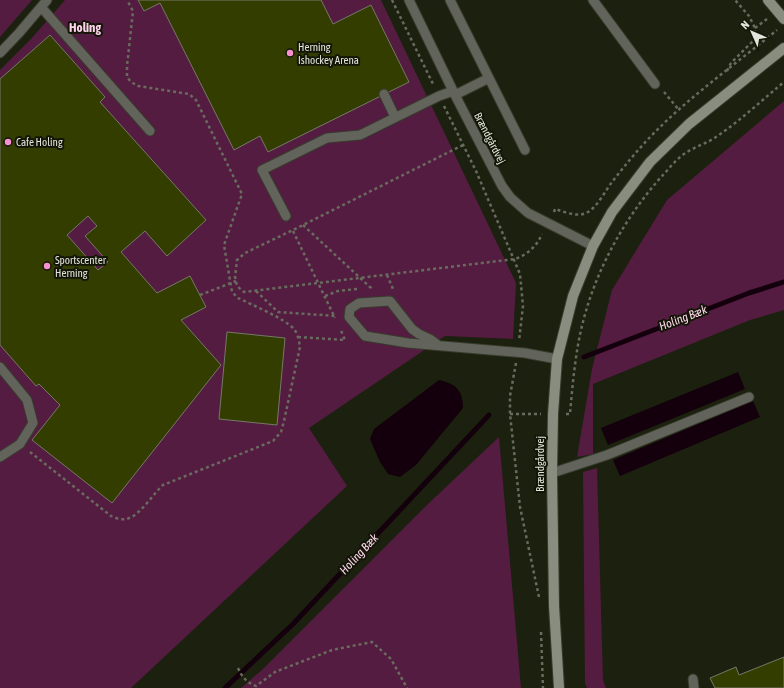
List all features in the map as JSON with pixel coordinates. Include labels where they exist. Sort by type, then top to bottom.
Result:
[{"type":"street","points":[[768,0],[784,19]]},
{"type":"street","name":"Brændgårdvej","points":[[559,688],[554,606],[552,473],[553,414],[557,359],[573,296],[593,246],[612,212],[650,162],[689,124],[784,48]]},
{"type":"lane","name":"Brændgårdvej","points":[[409,0],[454,93],[506,192],[528,213],[593,246]]},
{"type":"lane","points":[[450,0],[525,150]]},
{"type":"lane","points":[[593,0],[655,84]]},
{"type":"lane","points":[[0,53],[20,33],[44,4],[150,131]]},
{"type":"lane","points":[[286,216],[262,170],[328,138],[360,134],[439,96],[454,93],[489,78]]},
{"type":"lane","points":[[384,94],[396,117]]},
{"type":"lane","points":[[438,345],[412,329],[390,301],[359,303],[350,309],[349,317],[365,336],[408,343],[518,352],[542,355],[557,359]]},
{"type":"lane","points":[[0,367],[27,400],[33,423],[20,444],[0,457]]},
{"type":"lane","points":[[552,473],[607,455],[749,397]]},
{"type":"path","points":[[20,444],[111,516],[118,519],[126,519],[134,516],[163,485],[273,441],[281,432],[284,420],[300,347],[298,337],[294,330],[285,322],[238,298],[232,292],[224,245],[242,194],[196,100],[189,94],[138,86],[131,82],[127,77],[133,11],[127,0]]},
{"type":"path","points":[[392,0],[463,145],[515,259],[520,274],[523,306],[518,352],[510,396],[510,414],[520,508],[540,599]]},
{"type":"path","points":[[727,71],[731,63],[753,41],[755,28],[748,16],[735,0]]},
{"type":"path","points":[[463,145],[245,253],[237,260],[236,286],[244,292],[256,291],[515,259],[524,256],[540,240],[547,223],[556,209],[568,214],[587,213],[639,149],[656,131],[679,110],[778,29]]},
{"type":"path","points":[[510,414],[570,414],[578,344],[585,314],[593,289],[620,231],[653,186],[678,158],[688,150],[714,139],[784,82]]},
{"type":"path","points":[[655,84],[667,94],[679,110]]},
{"type":"path","points":[[286,216],[335,316],[345,340],[298,337]]},
{"type":"path","points":[[303,225],[371,288],[372,302]]},
{"type":"path","points":[[200,295],[236,281]]},
{"type":"path","points":[[256,291],[278,312],[349,317]]},
{"type":"path","points":[[541,628],[543,688]]},
{"type":"path","points":[[238,668],[243,678],[250,684],[256,686],[275,672],[332,650],[372,642],[392,659],[407,688]]},
{"type":"shaded area","points":[[0,0],[32,0],[0,37]]},
{"type":"shaded area","points":[[65,0],[381,0],[516,283],[513,339],[445,336],[309,428],[347,486],[131,688],[0,688],[0,70],[31,39]]},
{"type":"shaded area","points":[[784,101],[784,310],[750,320],[593,384],[593,454],[577,457],[592,369],[612,290],[667,200]]},
{"type":"shaded area","points":[[738,372],[745,389],[608,445],[601,428]]},
{"type":"shaded area","points":[[439,380],[454,386],[460,392],[463,408],[416,465],[400,477],[388,474],[380,462],[370,439],[374,429]]},
{"type":"shaded area","points":[[753,401],[760,417],[620,476],[613,460]]},
{"type":"shaded area","points":[[499,437],[521,688],[241,688],[263,669],[428,504]]},
{"type":"shaded area","points":[[597,468],[603,680],[606,688],[587,688],[585,683],[583,472]]},
{"type":"building","name":"Herning Ishockey Arena","points":[[138,0],[321,0],[333,24],[371,5],[409,82],[268,152],[260,136],[234,150],[160,3],[144,11]]},
{"type":"building","name":"Sportscenter Herning","points":[[50,35],[105,97],[100,102],[206,220],[167,256],[145,231],[121,252],[157,293],[190,276],[206,307],[181,320],[221,365],[112,503],[32,440],[60,405],[39,384],[36,386],[0,345],[0,79]],"holes":[[[88,216],[97,226],[85,236],[108,262],[98,270],[67,235]]]},
{"type":"building","points":[[227,332],[285,338],[277,425],[219,419]]},
{"type":"building","points":[[784,657],[784,688],[715,688],[710,678],[736,667],[739,675]]},
{"type":"waterway","name":"Holing Bæk","points":[[584,357],[749,293],[784,282]]},
{"type":"waterway","name":"Holing Bæk","points":[[225,688],[293,624],[489,415]]},
{"type":"place","name":"Herning Ishockey Arena","points":[[290,53]]},
{"type":"place","name":"Cafe Holing","points":[[8,142]]},
{"type":"place","name":"Sportscenter Herning","points":[[47,266]]},
{"type":"district","name":"Holing","points":[[85,27]]}]
